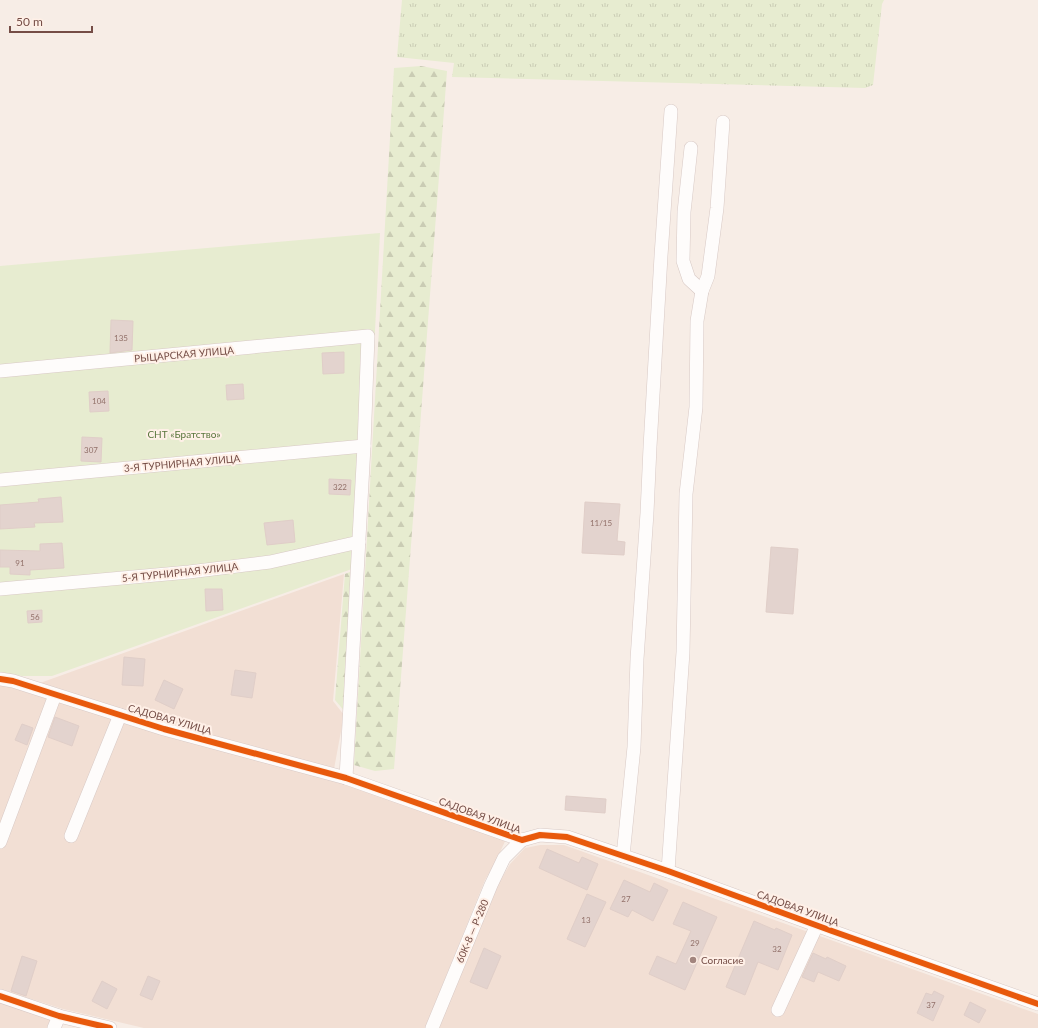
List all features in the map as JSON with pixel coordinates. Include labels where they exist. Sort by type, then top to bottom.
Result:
[{"type":"street","points":[[624,856],[634,747],[637,659],[647,513],[670,111]]},
{"type":"street","points":[[668,871],[683,652],[686,494],[696,407],[697,321],[702,291],[708,276],[717,208],[723,122]]},
{"type":"street","points":[[691,148],[684,212],[683,261],[689,279],[702,291]]},
{"type":"street","name":"РЫЦАРСКАЯ УЛИЦА","points":[[0,371],[368,336],[364,446]]},
{"type":"street","points":[[346,778],[364,446]]},
{"type":"street","name":"3-Я ТУРНИРНАЯ УЛИЦА","points":[[0,480],[364,446]]},
{"type":"street","name":"5-Я ТУРНИРНАЯ УЛИЦА","points":[[0,589],[189,572],[270,562],[359,542]]},
{"type":"street","name":"САДОВАЯ УЛИЦА","points":[[0,679],[13,681],[164,729],[346,778],[522,840],[540,836],[567,836],[1038,1004]]},
{"type":"street","points":[[0,842],[55,694]]},
{"type":"street","points":[[71,836],[120,715]]},
{"type":"street","name":"60К-8 — Р-280","points":[[432,1028],[491,885],[504,858],[522,840]]},
{"type":"street","points":[[778,1010],[817,925]]},
{"type":"street","points":[[0,996],[57,1022],[110,1028]]},
{"type":"shaded area","points":[[344,574],[333,701],[344,715],[334,769],[167,726],[40,683]]},
{"type":"shaded area","points":[[0,684],[341,781],[506,839],[485,880],[425,1028],[144,1028],[63,1009],[0,989]]},
{"type":"shaded area","points":[[540,845],[564,845],[1038,1014],[1038,1028],[438,1028],[495,890],[510,864],[525,848]]},
{"type":"shaded area","points":[[0,999],[54,1017],[49,1028],[0,1028]]},
{"type":"green space","points":[[402,0],[884,0],[882,4],[873,85],[865,88],[452,77],[454,63],[397,57]]},
{"type":"green space","points":[[421,66],[447,71],[394,769],[375,771],[354,765],[394,68]]},
{"type":"green space","name":"СНТ «Братство»","points":[[380,233],[363,565],[52,676],[22,676],[0,672],[0,266]]},
{"type":"green space","points":[[355,570],[346,713],[335,700],[345,574]]},
{"type":"building","points":[[111,320],[133,321],[132,350],[110,353]]},
{"type":"building","points":[[344,352],[344,373],[323,374],[322,353]]},
{"type":"building","points":[[243,384],[244,399],[227,400],[226,385]]},
{"type":"building","points":[[108,391],[109,411],[90,412],[89,392]]},
{"type":"building","points":[[82,437],[102,438],[101,462],[81,461]]},
{"type":"building","points":[[329,479],[351,480],[350,495],[329,494]]},
{"type":"building","points":[[61,497],[63,522],[34,523],[35,527],[0,529],[0,505],[39,502],[38,499]]},
{"type":"building","points":[[585,502],[620,504],[617,541],[625,542],[624,555],[582,553]]},
{"type":"building","points":[[293,520],[295,542],[267,545],[264,523]]},
{"type":"building","points":[[62,543],[64,568],[30,570],[30,575],[10,574],[10,567],[0,567],[0,550],[40,551],[40,544]]},
{"type":"building","points":[[771,547],[798,549],[793,614],[766,612]]},
{"type":"building","points":[[205,589],[222,589],[223,610],[206,611]]},
{"type":"building","points":[[42,610],[42,622],[28,623],[27,611]]},
{"type":"building","points":[[124,657],[145,659],[143,686],[122,685]]},
{"type":"building","points":[[235,670],[256,673],[252,698],[231,695]]},
{"type":"building","points":[[164,680],[183,689],[174,709],[155,700]]},
{"type":"building","points":[[55,717],[79,726],[72,746],[48,737]]},
{"type":"building","points":[[22,724],[33,728],[27,745],[15,740]]},
{"type":"building","points":[[566,796],[606,799],[605,813],[565,810]]},
{"type":"building","points":[[547,849],[579,863],[582,857],[598,864],[587,890],[539,868]]},
{"type":"building","points":[[624,880],[650,892],[654,883],[668,890],[653,921],[632,910],[628,917],[610,909]]},
{"type":"building","points":[[587,894],[606,902],[585,947],[567,939]]},
{"type":"building","points":[[683,902],[717,917],[685,990],[649,974],[657,956],[676,964],[691,931],[673,924]]},
{"type":"building","points":[[754,921],[792,935],[778,970],[758,962],[745,995],[726,987]]},
{"type":"building","points":[[484,948],[501,956],[487,989],[470,982]]},
{"type":"building","points":[[813,953],[826,959],[827,957],[846,966],[839,981],[818,972],[814,982],[802,977]]},
{"type":"building","points":[[22,956],[37,961],[26,996],[11,991]]},
{"type":"building","points":[[148,976],[160,981],[152,1000],[140,995]]},
{"type":"building","points":[[102,981],[117,989],[107,1009],[92,1001]]},
{"type":"building","points":[[934,991],[944,996],[933,1021],[917,1013],[926,993],[932,995]]},
{"type":"building","points":[[970,1002],[986,1010],[979,1023],[964,1015]]},
{"type":"cycle path","points":[[0,679],[13,681],[164,729],[346,778],[522,840],[540,835],[567,837],[668,871],[1038,1004]]},
{"type":"cycle path","points":[[0,996],[59,1016],[110,1028]]},
{"type":"place","name":"Согласие","points":[[693,960]]}]
